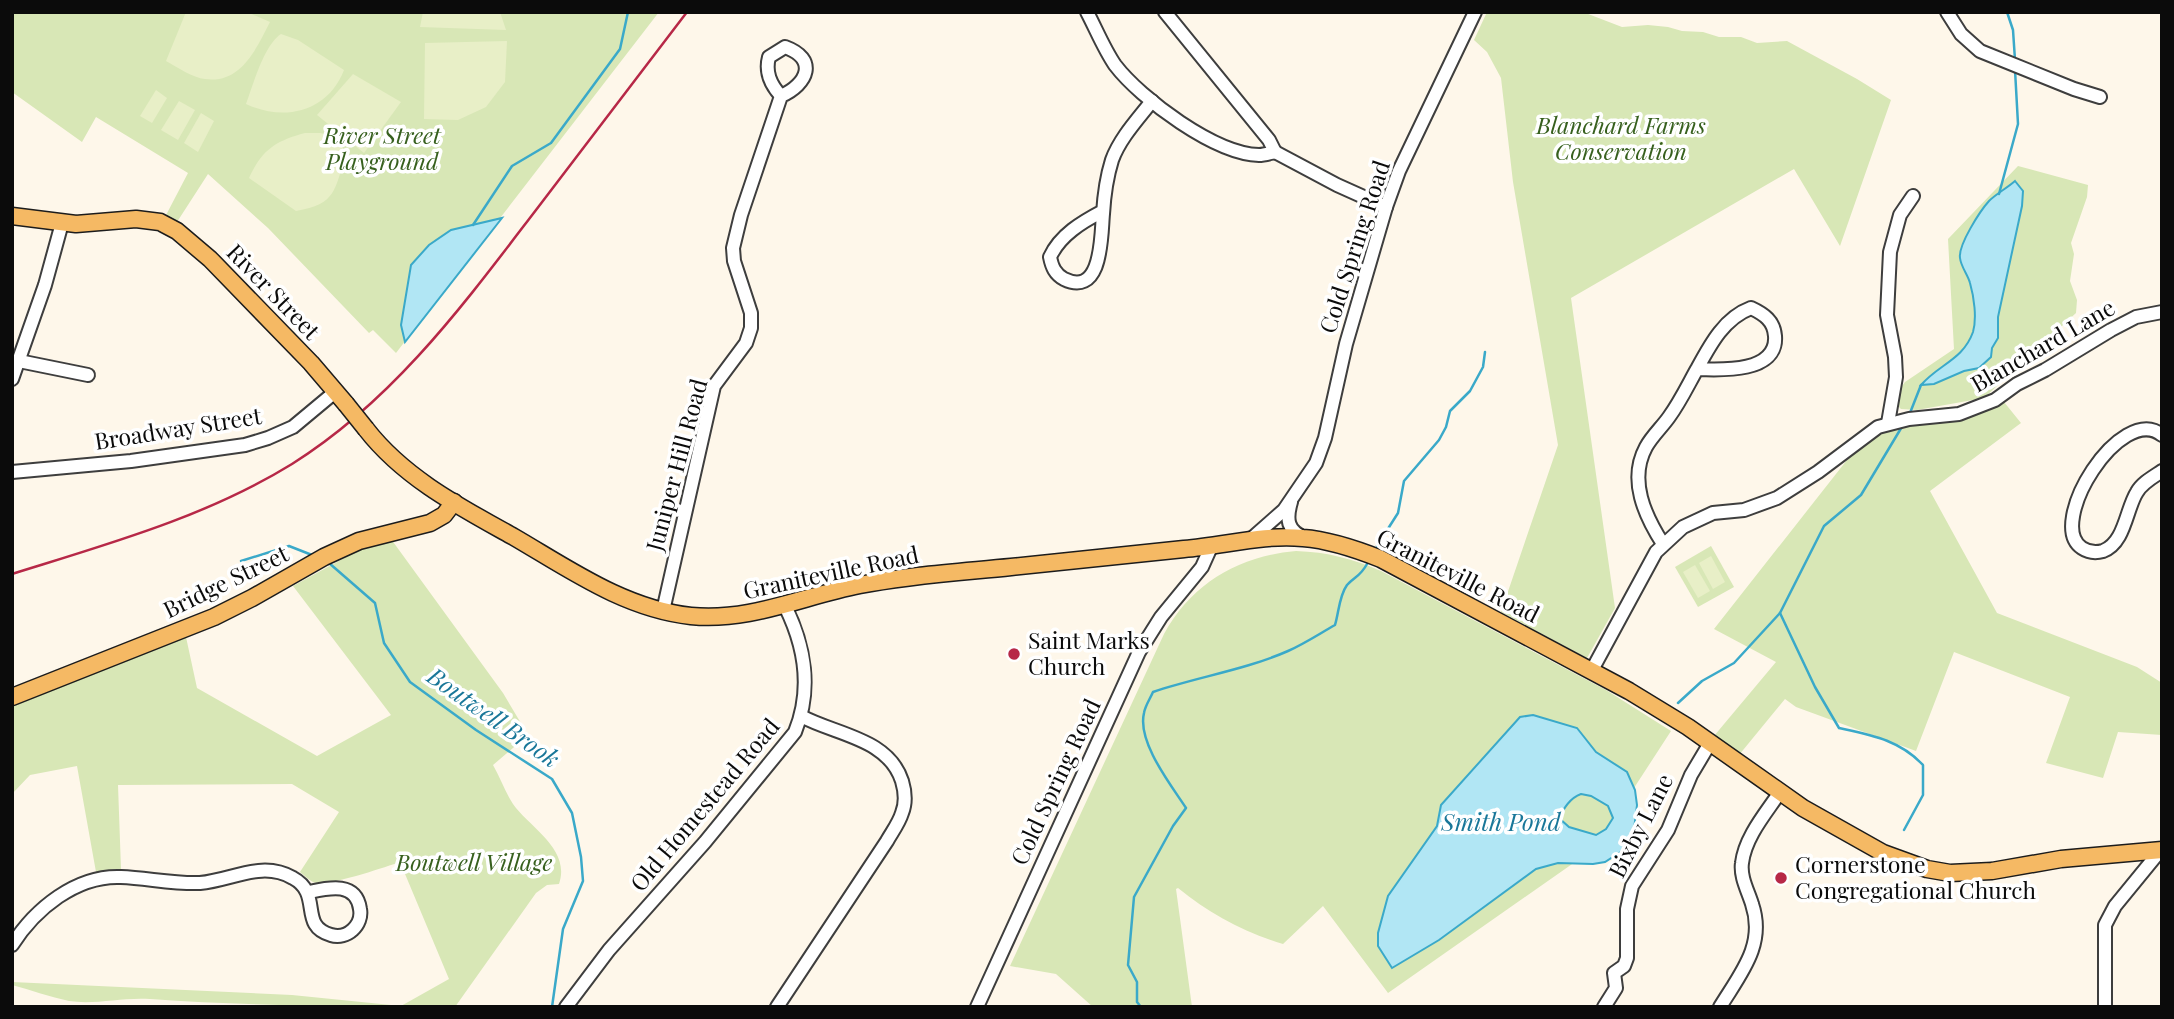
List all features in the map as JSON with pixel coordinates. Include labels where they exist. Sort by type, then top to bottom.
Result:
[{"type":"main road","name":"River Street","points":[[12,216],[62,223],[136,219],[160,222],[182,233],[311,363],[385,452],[403,468],[454,502]]},
{"type":"main road","name":"Graniteville Road","points":[[454,502],[614,594],[648,608],[691,616],[756,612],[842,589],[916,576],[1193,549],[1250,540],[1305,538],[1341,544],[1381,559],[1629,691],[1780,792],[1882,853],[1927,869],[1950,873],[1992,871],[2061,859],[2161,850]]},
{"type":"main road","name":"Bridge Street","points":[[12,697],[214,617],[359,541],[430,523],[444,515],[454,502]]},
{"type":"street","points":[[1087,12],[1114,62],[1130,82],[1152,101],[1188,127],[1217,143],[1259,155],[1275,152]]},
{"type":"street","points":[[1165,12],[1269,140],[1275,152],[1386,207]]},
{"type":"street","points":[[1947,12],[1961,34],[1980,51],[2100,97]]},
{"type":"street","name":"Cold Spring Road","points":[[1250,540],[1292,500],[1316,463],[1325,438],[1346,344],[1386,207],[1399,171],[1474,13]]},
{"type":"street","name":"Juniper Hill Road","points":[[663,611],[714,386],[746,343],[751,328],[751,313],[734,261],[733,248],[741,215],[781,96]]},
{"type":"street","points":[[1103,211],[1080,224],[1054,248],[1049,257],[1058,276],[1068,281],[1083,281],[1094,272],[1100,258],[1103,211],[1113,159],[1152,101]]},
{"type":"street","points":[[1888,423],[1896,377],[1887,315],[1890,251],[1900,215],[1913,196]]},
{"type":"street","points":[[12,379],[49,273],[62,223]]},
{"type":"street","points":[[1663,544],[1643,508],[1639,472],[1645,448],[1669,417],[1697,369],[1720,332],[1737,313],[1751,308],[1772,322],[1775,345],[1765,360],[1735,368],[1697,369]]},
{"type":"street","name":"Blanchard Lane","points":[[1592,670],[1656,552],[1695,520],[1713,513],[1752,508],[1777,498],[1878,427],[1909,418],[1972,411],[2136,317],[2162,312]]},
{"type":"street","points":[[19,360],[88,375]]},
{"type":"street","name":"Broadway Street","points":[[12,472],[131,461],[245,445],[268,439],[293,427],[341,398]]},
{"type":"street","points":[[2162,435],[2148,429],[2132,433],[2110,448],[2100,460],[2082,492],[2072,518],[2072,535],[2077,544],[2084,550],[2094,552],[2103,551],[2113,544],[2121,532],[2137,492],[2162,471]]},
{"type":"street","points":[[1292,500],[1287,518],[1290,527],[1297,535],[1305,538]]},
{"type":"street","name":"Cold Spring Road","points":[[977,1007],[1139,652],[1161,617],[1202,567],[1211,547]]},
{"type":"street","points":[[1188,583],[1194,565],[1193,549]]},
{"type":"street","name":"Old Homestead Road","points":[[566,1007],[609,950],[705,842],[789,741],[802,716],[805,668],[785,606]]},
{"type":"street","points":[[776,1007],[887,841],[905,803],[905,789],[899,774],[884,753],[867,743],[802,716]]},
{"type":"street","name":"Bixby Lane","points":[[1604,1007],[1616,988],[1614,973],[1624,966],[1627,958],[1627,909],[1632,886],[1668,830],[1691,775],[1710,743]]},
{"type":"street","points":[[1720,1007],[1756,945],[1754,907],[1741,871],[1744,851],[1780,792]]},
{"type":"street","points":[[2105,1007],[2105,925],[2115,906],[2161,850]]},
{"type":"street","points":[[12,945],[52,900],[82,885],[111,877],[200,883],[269,869],[294,878],[309,892],[311,918],[325,934],[334,937],[344,935],[353,931],[360,922],[361,911],[352,893],[341,887],[309,892]]},
{"type":"green space","name":"River Street Playground","points":[[12,12],[659,12],[396,353],[373,330],[369,333],[268,228],[208,174],[177,222],[165,217],[188,173],[96,117],[82,142],[12,92]]},
{"type":"green space","points":[[186,12],[247,12],[270,22],[253,53],[238,70],[218,79],[205,79],[166,61]]},
{"type":"green space","points":[[423,12],[500,12],[506,30],[420,27]]},
{"type":"green space","name":"Blanchard Farms Conservation","points":[[1487,12],[1583,12],[1622,27],[1668,27],[1719,37],[1741,37],[1757,43],[1787,41],[1891,100],[1840,246],[1794,169],[1571,298],[1615,608],[1587,658],[1501,612],[1558,445],[1513,182],[1501,78],[1487,52],[1474,40]]},
{"type":"green space","points":[[281,34],[298,40],[344,70],[327,96],[303,110],[275,112],[246,104],[264,56]]},
{"type":"green space","points":[[507,41],[505,82],[486,107],[458,120],[424,119],[425,43]]},
{"type":"green space","points":[[353,74],[401,102],[364,153],[317,115]]},
{"type":"green space","points":[[156,90],[167,98],[152,123],[140,116]]},
{"type":"green space","points":[[179,101],[195,110],[178,140],[161,130]]},
{"type":"green space","points":[[201,113],[214,121],[198,152],[184,143]]},
{"type":"green space","points":[[305,133],[338,137],[346,155],[332,194],[319,204],[296,211],[249,178],[259,160],[271,148],[285,139]]},
{"type":"green space","points":[[2018,166],[2088,185],[2087,197],[2071,243],[2074,254],[2070,281],[2077,300],[2076,313],[1984,398],[1917,410],[1901,409],[1896,404],[1897,393],[1905,382],[1954,349],[1948,239]]},
{"type":"green space","points":[[2004,402],[2021,423],[1930,491],[1997,613],[2137,667],[2162,683],[2162,735],[2118,732],[2103,778],[2046,763],[2070,697],[1954,652],[1916,751],[1796,707],[1785,699],[1739,755],[1714,736],[1776,662],[1714,629],[1858,446],[1879,431],[1970,417]]},
{"type":"green space","name":"Boutwell Village","points":[[391,539],[503,693],[525,730],[527,736],[493,765],[513,804],[554,850],[561,871],[559,884],[547,885],[536,893],[455,1007],[302,1006],[140,999],[79,1002],[12,985],[12,982],[292,995],[401,1006],[449,979],[400,862],[355,876],[320,883],[313,882],[300,872],[339,812],[292,784],[118,785],[121,869],[96,872],[77,766],[30,775],[12,794],[12,704],[186,637],[197,688],[317,756],[391,715],[293,586],[357,551]]},
{"type":"green space","points":[[1711,546],[1734,587],[1698,607],[1675,567]]},
{"type":"green space","points":[[1296,551],[1340,557],[1381,571],[1606,690],[1671,731],[1595,848],[1388,993],[1323,906],[1283,944],[1227,921],[1178,888],[1176,889],[1192,1007],[1093,1007],[1056,974],[1010,966],[1164,634],[1175,616],[1188,600],[1219,575],[1255,559]]},
{"type":"green space","points":[[1711,556],[1725,582],[1713,589],[1699,563]]},
{"type":"green space","points":[[1695,565],[1710,591],[1698,598],[1683,572]]},
{"type":"water","points":[[2015,181],[2023,191],[2022,206],[1998,317],[1998,338],[1992,348],[1991,357],[1979,368],[1964,371],[1934,384],[1921,385],[1957,356],[1969,341],[1975,320],[1974,301],[1961,261],[1962,245],[1985,206]]},
{"type":"water","points":[[502,218],[405,342],[401,325],[411,265],[429,245],[451,230]]},
{"type":"water","name":"Smith Pond","points":[[1533,715],[1577,728],[1596,752],[1627,772],[1635,790],[1637,805],[1633,837],[1622,851],[1605,862],[1558,863],[1536,869],[1439,940],[1392,968],[1378,946],[1378,933],[1388,896],[1437,826],[1441,805],[1520,717]],"holes":[[[1581,794],[1591,796],[1608,806],[1613,818],[1606,829],[1596,835],[1569,827],[1559,818],[1574,798]]]},
{"type":"waterway","points":[[473,225],[512,166],[551,143],[620,49],[628,12]]},
{"type":"waterway","points":[[2007,12],[2013,30],[2015,60]]},
{"type":"waterway","points":[[1999,194],[2018,124],[2015,70]]},
{"type":"waterway","points":[[1377,546],[1398,513],[1404,481],[1439,440],[1450,411],[1470,391],[1483,367],[1485,352]]},
{"type":"waterway","points":[[1910,413],[1921,385]]},
{"type":"waterway","points":[[1678,703],[1702,681],[1734,663],[1780,613],[1824,526],[1861,495],[1903,425]]},
{"type":"waterway","name":"Boutwell Brook","points":[[241,561],[289,546],[312,555]]},
{"type":"waterway","name":"Boutwell Brook","points":[[329,563],[375,603],[384,643],[410,682],[476,730],[552,779],[572,813],[583,881],[563,929],[552,1007]]},
{"type":"waterway","points":[[1141,1007],[1137,1002],[1137,982],[1128,965],[1134,897],[1173,826],[1186,808],[1150,750],[1143,724],[1146,705],[1153,692],[1272,658],[1335,625],[1344,589],[1367,564]]},
{"type":"waterway","points":[[1780,613],[1815,687],[1839,728],[1895,744],[1923,765],[1923,795],[1904,830]]},
{"type":"railway","points":[[12,574],[156,528],[225,499],[292,464],[363,411],[454,315],[687,12]]},
{"type":"place","name":"Saint Marks Church","points":[[1014,654]]},
{"type":"place","name":"Cornerstone Congregational Church","points":[[1781,878]]}]
